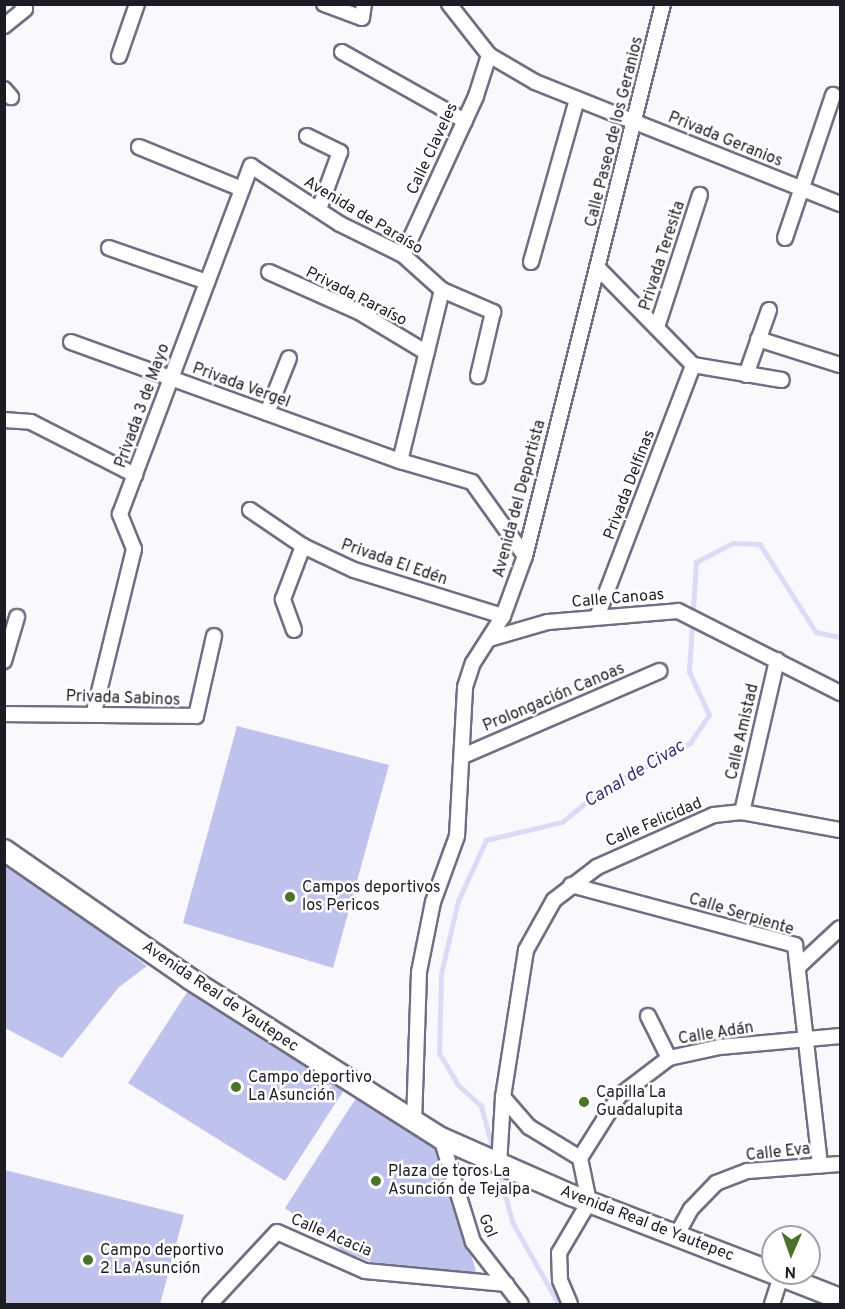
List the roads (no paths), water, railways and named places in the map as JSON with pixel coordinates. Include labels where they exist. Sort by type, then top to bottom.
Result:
[{"type":"street","points":[[119,56],[137,4]]},
{"type":"street","points":[[324,4],[363,11]]},
{"type":"street","points":[[449,4],[489,55]]},
{"type":"street","name":"Calle Paseo de los Geranios","points":[[597,267],[637,122],[663,4]]},
{"type":"street","points":[[4,26],[24,7]]},
{"type":"street","points":[[342,52],[465,120]]},
{"type":"street","name":"Privada Geranios","points":[[489,55],[577,99],[840,204]]},
{"type":"street","name":"Calle Claveles","points":[[403,255],[465,120],[489,55]]},
{"type":"street","points":[[785,238],[833,95]]},
{"type":"street","points":[[531,262],[577,99]]},
{"type":"street","points":[[307,136],[340,152],[320,209]]},
{"type":"street","points":[[139,147],[242,189]]},
{"type":"street","name":"Avenida de Paraíso","points":[[251,166],[320,209],[403,255],[442,290],[493,312],[478,376]]},
{"type":"street","name":"Privada 3 de Mayo","points":[[94,712],[134,549],[120,514],[251,166]]},
{"type":"street","name":"Privada Teresita","points":[[657,327],[700,195]]},
{"type":"street","points":[[109,248],[207,282]]},
{"type":"street","points":[[597,267],[693,365],[782,380]]},
{"type":"street","name":"Avenida del Deportista","points":[[414,1123],[419,972],[433,902],[457,836],[465,687],[473,663],[503,616],[525,556],[597,267]]},
{"type":"street","name":"Privada Paraíso","points":[[269,272],[358,312],[427,353]]},
{"type":"street","points":[[400,461],[442,290]]},
{"type":"street","points":[[746,375],[768,310]]},
{"type":"street","points":[[759,339],[840,365]]},
{"type":"street","name":"Privada Vergel","points":[[70,342],[400,461],[472,482],[525,556]]},
{"type":"street","points":[[267,413],[289,358]]},
{"type":"street","name":"Privada Delfinas","points":[[597,617],[693,365]]},
{"type":"street","points":[[4,420],[31,422],[135,475]]},
{"type":"street","name":"Privada El Edén","points":[[250,510],[303,546],[354,570],[503,616]]},
{"type":"street","points":[[294,630],[283,599],[303,546]]},
{"type":"street","name":"Calle Canoas","points":[[489,639],[548,622],[678,611],[719,628],[840,693]]},
{"type":"street","points":[[4,661],[17,617]]},
{"type":"street","name":"Privada Sabinos","points":[[4,714],[94,712],[196,716],[214,636]]},
{"type":"street","name":"Calle Amistad","points":[[742,812],[777,660]]},
{"type":"street","name":"Prolongación Canoas","points":[[463,756],[659,671]]},
{"type":"street","name":"Calle Felicidad","points":[[498,1164],[503,1097],[526,951],[554,900],[571,885],[648,841],[714,815],[742,812],[840,830]]},
{"type":"street","name":"Avenida Real de Yautepec","points":[[4,850],[190,979],[414,1123],[498,1164],[761,1268]]},
{"type":"street","name":"Calle Serpiente","points":[[571,885],[795,945],[820,1166]]},
{"type":"street","points":[[798,967],[840,928]]},
{"type":"street","points":[[648,1016],[669,1058]]},
{"type":"street","name":"Calle Adán","points":[[580,1158],[619,1096],[669,1058],[720,1047],[840,1036]]},
{"type":"street","points":[[503,1097],[529,1127],[580,1158],[589,1202],[559,1253],[560,1280],[570,1305]]},
{"type":"street","name":"Gol","points":[[448,1141],[473,1242],[521,1305]]},
{"type":"street","name":"Calle Eva","points":[[676,1236],[692,1209],[716,1183],[748,1171],[840,1164]]},
{"type":"street","name":"Calle Acacia","points":[[210,1305],[277,1232],[365,1270],[506,1284]]},
{"type":"street","points":[[772,1305],[775,1285]]},
{"type":"street","name":"Avenida Real de Yautepec","points":[[804,1285],[840,1299]]},
{"type":"waterway","name":"Canal de Civac","points":[[494,1155],[481,1106],[458,1085],[439,1053],[441,974],[458,901],[486,840],[562,822],[600,791],[690,743],[709,715],[689,672],[696,562],[733,543],[760,544],[816,632],[840,637]]},
{"type":"waterway","name":"Canal de Civac","points":[[498,1168],[513,1223],[559,1304]]},
{"type":"place","name":"Campos deportivos los Pericos","points":[[290,897]]},
{"type":"place","name":"Campo deportivo La Asunción","points":[[236,1087]]},
{"type":"place","name":"Capilla La Guadalupita","points":[[584,1102]]},
{"type":"place","name":"Plaza de toros La Asunción de Tejalpa","points":[[376,1181]]},
{"type":"place","name":"Campo deportivo 2 La Asunción","points":[[88,1260]]}]
